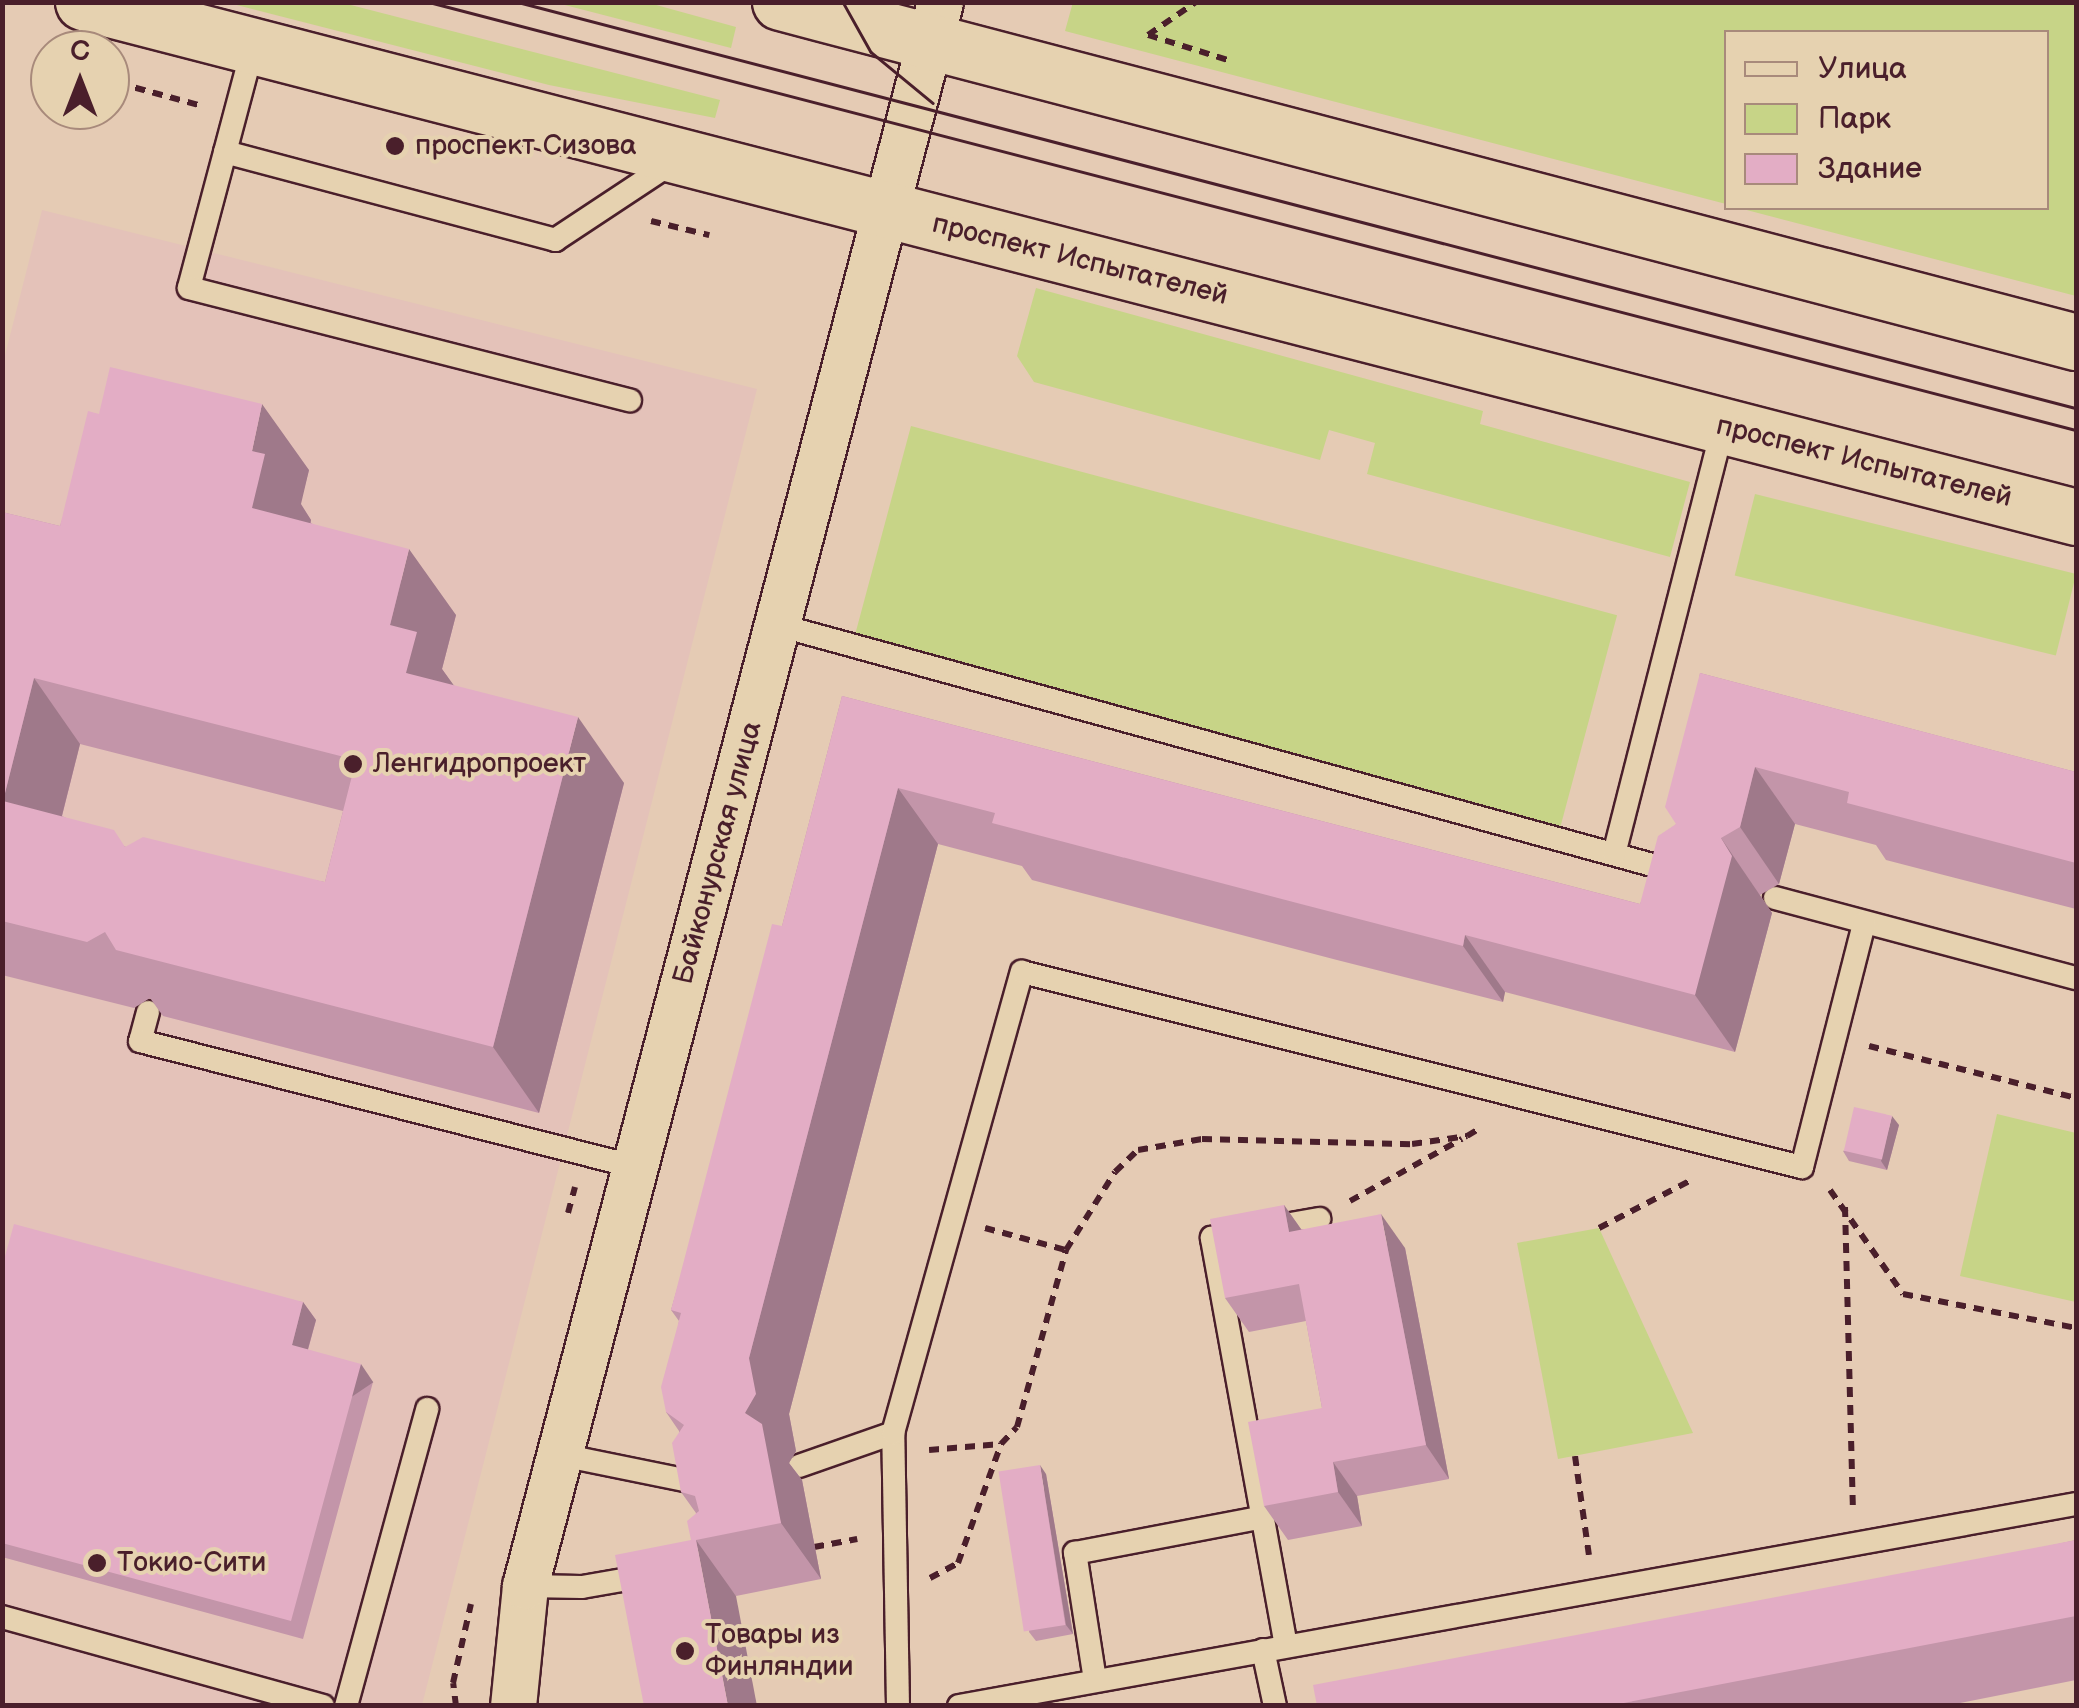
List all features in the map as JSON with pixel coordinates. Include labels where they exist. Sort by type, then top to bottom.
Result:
[{"type":"main road","name":"проспект Испытателей","points":[[84,2],[2076,517]]},
{"type":"main road","points":[[780,2],[935,22],[2076,342]]},
{"type":"street","name":"Байконурская улица","points":[[513,1706],[526,1586],[935,22]]},
{"type":"lane","points":[[253,47],[189,288],[630,400]]},
{"type":"lane","points":[[225,152],[555,240],[681,156]]},
{"type":"lane","points":[[1614,854],[1724,426]]},
{"type":"lane","points":[[778,625],[1701,878]]},
{"type":"lane","points":[[1776,898],[2076,978]]},
{"type":"lane","points":[[898,1706],[890,1533],[893,1433],[1022,972],[1802,1167],[1864,922]]},
{"type":"lane","points":[[148,1012],[140,1041],[636,1167]]},
{"type":"lane","points":[[1275,1706],[1275,1648],[1263,1517],[1212,1238],[1319,1219]]},
{"type":"lane","points":[[346,1706],[427,1409]]},
{"type":"lane","points":[[799,1466],[893,1433]]},
{"type":"lane","points":[[561,1455],[709,1485]]},
{"type":"lane","points":[[958,1706],[2076,1504]]},
{"type":"lane","points":[[1095,1680],[1075,1552],[1263,1517]]},
{"type":"lane","points":[[526,1586],[582,1587],[671,1572]]},
{"type":"lane","points":[[2,1617],[322,1706]]},
{"type":"path","points":[[1148,35],[1196,2]]},
{"type":"path","points":[[1835,1038],[2076,1098]]},
{"type":"path","points":[[1319,1219],[1467,1136]]},
{"type":"path","points":[[1599,1228],[1742,1153]]},
{"type":"path","points":[[1802,1167],[1844,1206],[1903,1294],[2076,1328]]},
{"type":"path","points":[[1844,1206],[1854,1544]]},
{"type":"path","points":[[953,1220],[1066,1250]]},
{"type":"path","points":[[893,1596],[958,1563],[1001,1444]]},
{"type":"path","points":[[1575,1456],[1595,1591]]},
{"type":"path","points":[[814,1547],[890,1533]]},
{"type":"shaded area","points":[[42,210],[757,389],[422,1705],[3,1706],[2,367]]},
{"type":"green space","points":[[1073,2],[2076,3],[2076,296],[1747,210],[2049,210],[2049,30],[1724,30],[1724,203],[1065,31]]},
{"type":"green space","points":[[229,3],[343,3],[720,100],[715,118],[549,85]]},
{"type":"green space","points":[[557,3],[649,3],[736,27],[731,48]]},
{"type":"green space","points":[[1036,288],[1483,411],[1480,424],[1690,482],[1670,557],[1367,474],[1375,443],[1329,430],[1320,460],[1034,382],[1017,356]]},
{"type":"green space","points":[[911,426],[1617,615],[1560,827],[854,638]]},
{"type":"green space","points":[[1755,494],[2076,574],[2056,656],[1735,576]]},
{"type":"green space","points":[[1997,1114],[2076,1133],[2076,1302],[1960,1276]]},
{"type":"green space","points":[[1599,1228],[1693,1433],[1558,1459],[1517,1243]]},
{"type":"building","name":"Ленгидропроект","points":[[110,367],[262,404],[252,451],[265,454],[252,508],[409,549],[390,625],[417,632],[406,673],[578,717],[493,1047],[116,950],[105,932],[87,942],[2,921],[2,512],[60,526],[88,411],[99,414]],"holes":[[[34,678],[356,760],[325,882],[143,837],[125,847],[114,830],[3,801]]]},
{"type":"building","points":[[1700,673],[2076,772],[2076,863],[1847,803],[1849,792],[1755,767],[1740,827],[1721,838],[1732,856],[1695,995],[1465,935],[1463,946],[1297,903],[992,823],[995,813],[898,788],[749,1358],[756,1394],[745,1413],[762,1424],[781,1523],[696,1540],[728,1706],[644,1706],[615,1555],[691,1540],[687,1521],[699,1511],[695,1496],[681,1492],[672,1443],[684,1425],[666,1412],[661,1387],[681,1313],[671,1310],[772,924],[782,926],[842,696],[1640,904],[1658,836],[1676,824],[1665,807]]},
{"type":"building","points":[[1854,1107],[1892,1116],[1882,1160],[1844,1151]]},
{"type":"building","points":[[1284,1205],[1289,1232],[1381,1214],[1426,1445],[1333,1462],[1338,1492],[1264,1506],[1248,1422],[1322,1408],[1299,1284],[1225,1298],[1210,1219]]},
{"type":"building","points":[[14,1224],[303,1302],[292,1345],[361,1364],[291,1621],[2,1543],[2,1267]]},
{"type":"building","points":[[1040,1465],[1065,1625],[1024,1632],[999,1472]]},
{"type":"building","points":[[2076,1540],[2076,1616],[1608,1706],[1317,1706],[1313,1685]]},
{"type":"tram line","points":[[429,2],[2076,430]]},
{"type":"tram line","points":[[518,2],[2076,408]]},
{"type":"tram line","points":[[843,2],[871,52],[933,103]]},
{"type":"place","name":"проспект Сизова","points":[[395,146]]},
{"type":"place","name":"Ленгидропроект","points":[[353,764]]},
{"type":"place","name":"Токио-Сити","points":[[97,1563]]},
{"type":"place","name":"Товары из Финляндии","points":[[685,1651]]}]
